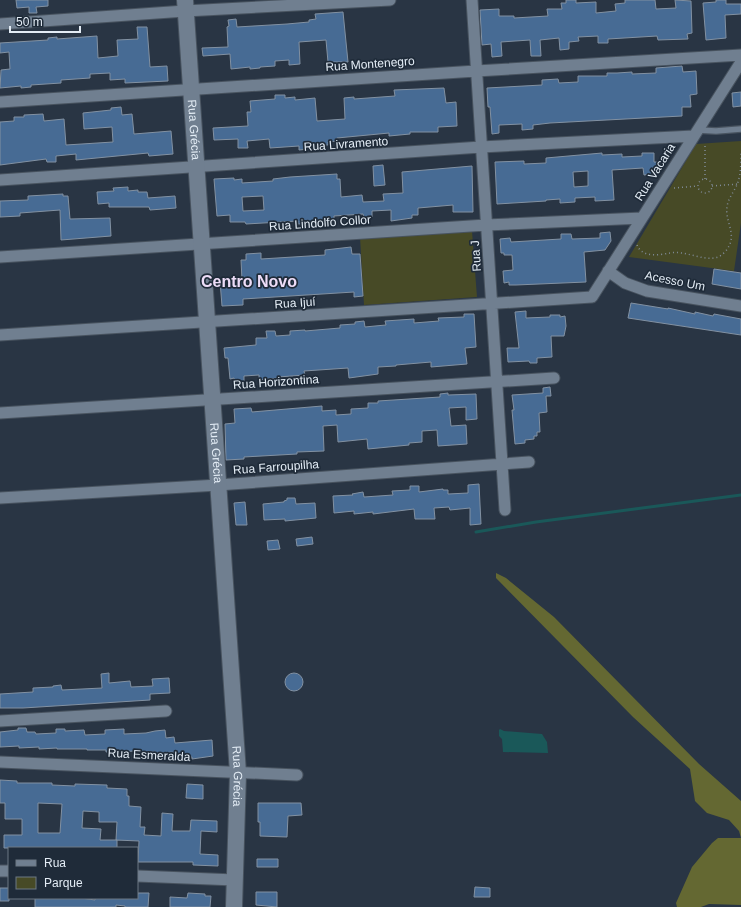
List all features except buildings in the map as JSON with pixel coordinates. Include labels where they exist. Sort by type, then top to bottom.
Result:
[{"type":"main road","name":"Rua Grécia","points":[[185,6],[238,772],[234,907]]},
{"type":"street","points":[[0,24],[185,6],[390,0]]},
{"type":"street","name":"Rua J","points":[[472,0],[505,510]]},
{"type":"street","name":"Rua Montenegro","points":[[0,102],[476,70],[741,55]]},
{"type":"street","name":"Rua Vacaria","points":[[592,297],[740,65]]},
{"type":"street","name":"Rua Livramento","points":[[0,180],[696,133]]},
{"type":"street","name":"Rua Lindolfo Collor","points":[[0,257],[486,225],[642,218]]},
{"type":"street","name":"Acesso Um","points":[[608,271],[625,283],[647,291],[741,306]]},
{"type":"street","name":"Rua Ijuí","points":[[0,335],[592,297]]},
{"type":"street","name":"Rua Horizontina","points":[[0,413],[554,378]]},
{"type":"street","name":"Rua Farroupilha","points":[[0,498],[218,485],[530,462]]},
{"type":"street","points":[[0,721],[166,711]]},
{"type":"street","name":"Rua Esmeralda","points":[[0,762],[297,775]]},
{"type":"street","points":[[138,876],[235,880]]},
{"type":"lane","name":"Rua Livramento","points":[[696,133],[741,129]]},
{"type":"path","points":[[705,144],[705,179]]},
{"type":"path","points":[[637,244],[639,250],[643,253],[658,255],[677,252],[709,258],[719,256],[726,251],[732,235],[726,210],[728,202],[738,184],[740,177],[741,152]]},
{"type":"path","points":[[705,179],[710,182],[712,186]]},
{"type":"path","points":[[698,186],[699,182],[705,179]]},
{"type":"path","points":[[712,186],[738,184]]},
{"type":"path","points":[[698,186],[700,191],[705,193],[710,190],[712,186]]},
{"type":"path","points":[[669,189],[698,186]]},
{"type":"green space","points":[[741,141],[741,223],[734,271],[629,257],[696,144]]},
{"type":"green space","points":[[472,231],[477,297],[364,305],[360,237]]},
{"type":"shaded area","points":[[496,573],[506,578],[554,617],[699,764],[741,801],[741,838],[739,831],[729,820],[707,813],[695,801],[690,769],[633,717],[496,578]]},
{"type":"shaded area","points":[[500,729],[504,731],[542,734],[547,742],[548,753],[503,752],[502,739],[499,736]]},
{"type":"shaded area","points":[[718,838],[741,838],[741,905],[709,904],[701,907],[677,907],[676,903],[692,867],[712,843]]},
{"type":"waterway","points":[[476,532],[536,522],[741,495]]},
{"type":"district","name":"Centro Novo","points":[[249,281]]}]
